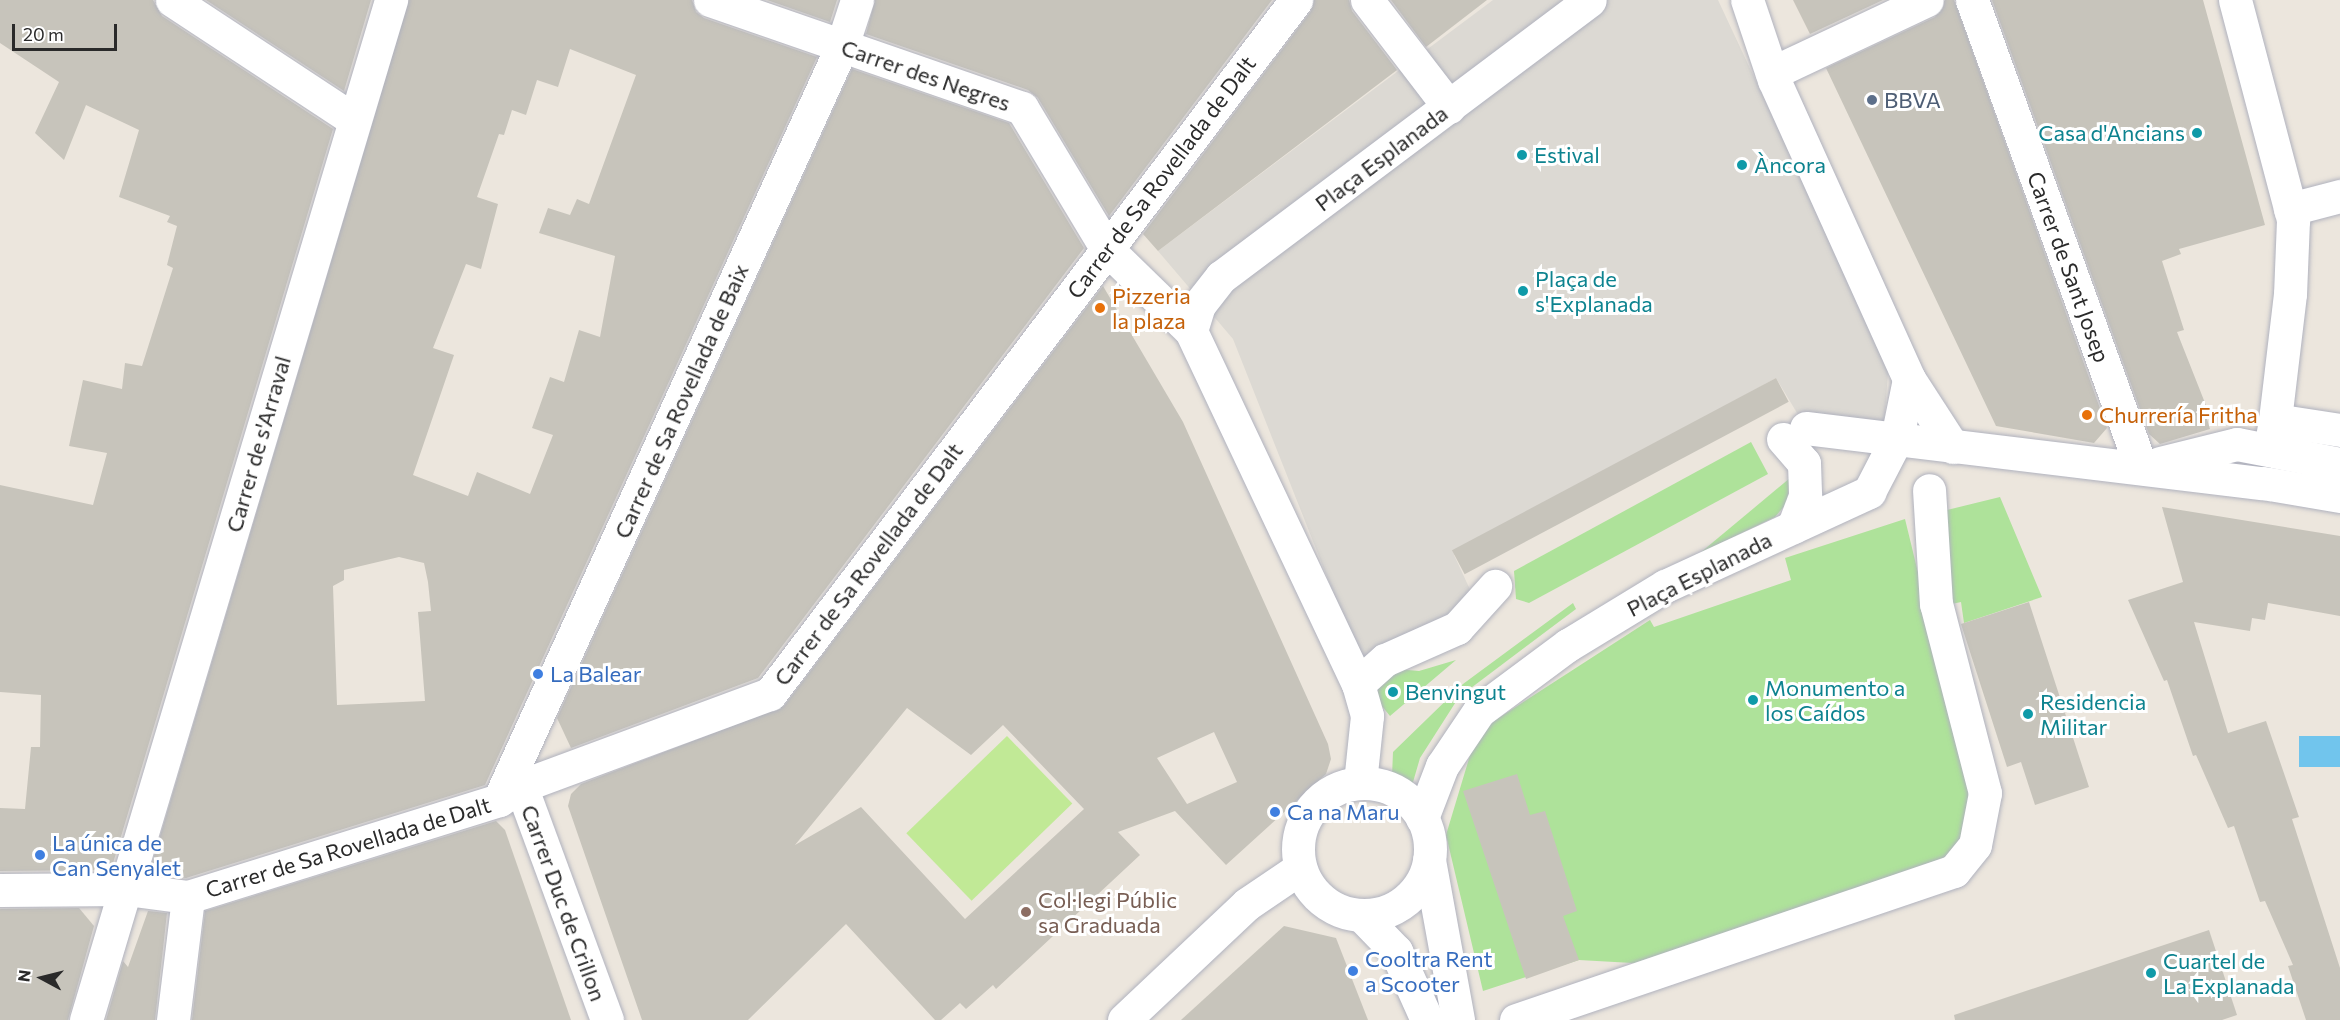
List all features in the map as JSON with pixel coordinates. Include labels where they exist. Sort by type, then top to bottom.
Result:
[{"type":"street","points":[[172,0],[354,120]]},
{"type":"street","name":"Carrer de s'Arraval","points":[[86,1020],[354,120],[392,0]]},
{"type":"street","name":"Carrer des Negres","points":[[710,0],[1022,108],[1106,248]]},
{"type":"street","name":"Carrer de Sa Rovellada de Baix","points":[[510,793],[842,46],[857,0]]},
{"type":"street","name":"Carrer de Sa Rovellada de Dalt","points":[[188,897],[510,793],[770,694],[1296,0]]},
{"type":"street","points":[[1367,0],[1449,107]]},
{"type":"street","name":"Plaça Esplanada","points":[[1191,331],[1199,304],[1221,277],[1590,0]]},
{"type":"street","points":[[1747,0],[1772,73],[1909,379],[1953,447]]},
{"type":"street","points":[[1772,73],[1927,0]]},
{"type":"street","name":"Carrer de Sant Josep","points":[[1972,0],[2141,467]]},
{"type":"street","points":[[2235,0],[2290,209],[2290,294],[2269,452]]},
{"type":"street","points":[[2290,209],[2340,196]]},
{"type":"street","points":[[1106,248],[1191,331],[1358,684],[1367,716],[1360,783]]},
{"type":"street","name":"Plaça Esplanada","points":[[1422,818],[1442,766],[1479,711],[1568,645],[1665,586],[1869,492],[1898,438],[1909,379]]},
{"type":"street","points":[[1793,527],[1805,496],[1804,463],[1795,433],[1898,438],[1953,447],[2141,467],[2269,452],[2340,430]]},
{"type":"street","points":[[2269,452],[2340,464]]},
{"type":"street","points":[[2269,452],[2340,496]]},
{"type":"street","points":[[1516,1020],[1954,871],[1975,845],[1985,793],[1936,604],[1929,490]]},
{"type":"street","points":[[1358,684],[1385,660],[1457,628],[1495,586]]},
{"type":"street","points":[[1429,860],[1421,882],[1406,900],[1385,912],[1362,916],[1342,912],[1323,902],[1309,887],[1300,868],[1298,844],[1311,811],[1337,789],[1360,783],[1396,792],[1422,818],[1429,838],[1429,860],[1458,1020]]},
{"type":"street","name":"Carrer Duc de Crillon","points":[[510,793],[607,1020]]},
{"type":"street","points":[[1124,1020],[1247,904],[1300,868]]},
{"type":"street","points":[[0,890],[126,890],[188,897],[173,1020]]},
{"type":"street","points":[[1362,916],[1396,951],[1427,1020]]},
{"type":"green space","points":[[1751,442],[1768,474],[1529,603],[1516,599],[1514,571]]},
{"type":"green space","points":[[1790,478],[1787,503],[1775,517],[1700,553]]},
{"type":"green space","points":[[2000,497],[2042,597],[1964,623],[1961,602],[1947,605],[1947,510]]},
{"type":"green space","points":[[1905,519],[1973,799],[1965,842],[1935,874],[1650,964],[1579,960],[1483,991],[1446,835],[1477,732],[1650,620],[1654,627],[1791,580],[1785,558]]},
{"type":"green space","points":[[1573,603],[1576,609],[1459,697],[1420,758],[1411,789],[1392,776],[1393,752],[1463,684]]},
{"type":"green space","points":[[1456,660],[1390,716],[1381,705],[1376,691],[1397,669],[1419,671]]},
{"type":"green space","points":[[1007,736],[1072,804],[972,901],[906,833]]},
{"type":"shaded area","name":"Plaça de s'Explanada","points":[[1493,0],[1718,0],[1873,331],[1888,372],[1884,428],[1806,428],[1776,378],[1454,555],[1473,596],[1457,618],[1360,660],[1233,339],[1158,251]]},
{"type":"water","points":[[2299,736],[2340,736],[2340,767],[2299,767]]},
{"type":"building","points":[[0,0],[153,0],[162,16],[333,129],[111,870],[0,871],[0,808],[25,809],[31,747],[40,747],[41,695],[0,692],[0,485],[93,505],[107,453],[69,446],[83,380],[122,389],[125,363],[142,366],[173,268],[167,265],[177,226],[167,222],[170,216],[119,197],[139,130],[86,105],[64,160],[35,133],[59,82],[0,43]]},
{"type":"building","points":[[206,0],[371,0],[344,91]]},
{"type":"building","points":[[409,0],[692,0],[696,12],[704,18],[817,57],[485,785],[186,878],[149,873]],"holes":[[[570,49],[636,75],[589,204],[577,199],[570,215],[548,208],[539,233],[615,256],[600,337],[579,330],[564,382],[550,377],[532,428],[553,435],[530,494],[477,472],[468,496],[413,475],[454,355],[433,348],[466,264],[481,269],[498,204],[477,197],[499,134],[504,135],[512,110],[526,115],[537,80],[558,87]],[[399,557],[424,563],[428,582],[431,611],[418,612],[425,701],[337,705],[333,586],[344,580],[344,570]]]},
{"type":"building","points":[[767,0],[837,0],[830,22]]},
{"type":"building","points":[[875,0],[1272,0],[1109,216],[1038,98],[1028,90],[866,34]]},
{"type":"building","points":[[1314,0],[1349,0],[1352,11],[1397,70],[1158,251],[1143,234],[1311,11]]},
{"type":"building","points":[[1391,0],[1487,0],[1426,47]]},
{"type":"building","points":[[1793,0],[1883,0],[1810,34]]},
{"type":"building","points":[[1945,0],[1954,0],[2107,428],[2094,443],[1996,426],[1826,68],[1935,17]]},
{"type":"building","points":[[1992,0],[2203,0],[2265,225],[2179,249],[2181,254],[2162,261],[2184,330],[2177,332],[2207,408],[2204,409],[2210,429],[2160,444],[2149,434]]},
{"type":"building","points":[[852,69],[1009,123],[1084,248],[758,678],[571,748],[557,718]]},
{"type":"building","points":[[1103,286],[1183,422],[1328,744],[1331,759],[1326,774],[1226,865],[1175,811],[1118,832],[1140,855],[996,989],[993,985],[966,1009],[960,1003],[941,1020],[935,1020],[846,924],[748,1020],[642,1020],[568,806],[571,794],[581,784],[784,706]],"holes":[[[907,708],[971,755],[1003,725],[1084,809],[965,919],[861,807],[795,845]],[[1214,732],[1237,782],[1187,804],[1157,758]]]},
{"type":"building","points":[[1776,378],[1789,402],[1465,574],[1452,550]]},
{"type":"building","points":[[2162,507],[2340,536],[2340,616],[2268,603],[2265,620],[2252,618],[2250,631],[2194,622],[2228,733],[2266,721],[2299,817],[2292,819],[2340,968],[2340,1020],[2306,1020],[2288,966],[2293,965],[2265,901],[2260,902],[2234,826],[2228,828],[2196,755],[2193,756],[2167,680],[2164,681],[2128,600],[2183,582]]},
{"type":"building","name":"Residencia Militar","points":[[2029,602],[2089,787],[2035,805],[2021,762],[2007,767],[1961,624]]},
{"type":"building","points":[[1517,774],[1530,815],[1545,811],[1577,911],[1563,916],[1579,960],[1526,979],[1463,791]]},
{"type":"building","points":[[496,821],[505,830],[571,1020],[192,1020],[205,911]]},
{"type":"building","points":[[79,908],[94,926],[68,1020],[0,1020],[0,909]]},
{"type":"building","points":[[148,911],[167,913],[155,1020],[106,1020],[123,961],[128,967]]},
{"type":"building","points":[[1284,926],[1336,938],[1368,1020],[1181,1020]]},
{"type":"building","name":"Cuartel de La Explanada","points":[[2209,930],[2237,1015],[2222,1020],[1955,1020],[1954,1015]]},
{"type":"place","name":"BBVA","points":[[1872,100]]},
{"type":"place","name":"Casa d'Ancians","points":[[2197,133]]},
{"type":"place","name":"Estival","points":[[1522,155]]},
{"type":"place","name":"Àncora","points":[[1742,165]]},
{"type":"place","name":"Plaça de s'Explanada","points":[[1523,291]]},
{"type":"place","name":"Pizzeria la plaza","points":[[1100,308]]},
{"type":"place","name":"Churrería Fritha","points":[[2087,415]]},
{"type":"place","name":"La Balear","points":[[538,674]]},
{"type":"place","name":"Benvingut","points":[[1393,692]]},
{"type":"place","name":"Monumento a los Caídos","points":[[1753,700]]},
{"type":"place","name":"Residencia Militar","points":[[2028,714]]},
{"type":"place","name":"Ca na Maru","points":[[1275,812]]},
{"type":"place","name":"La única de Can Senyalet","points":[[40,855]]},
{"type":"place","name":"Col·legi Públic sa Graduada","points":[[1026,912]]},
{"type":"place","name":"Cooltra Rent a Scooter","points":[[1353,971]]},
{"type":"place","name":"Cuartel de La Explanada","points":[[2151,973]]}]
